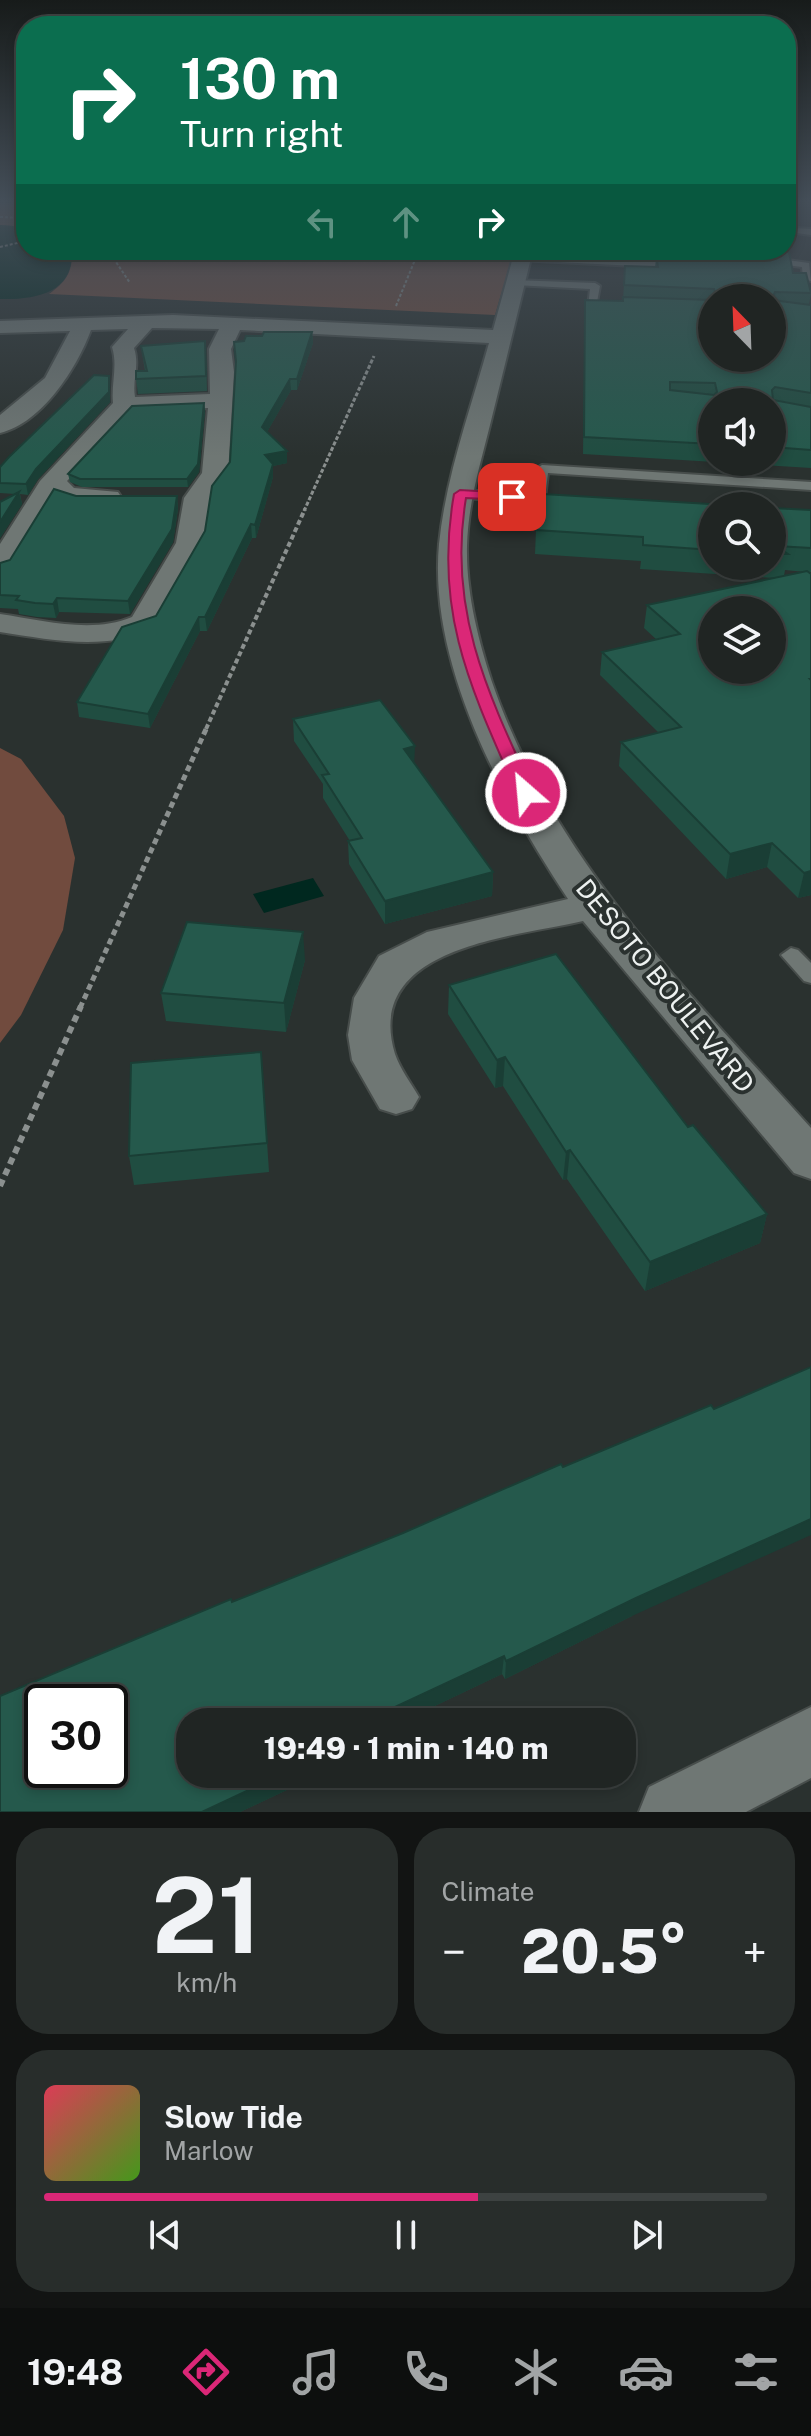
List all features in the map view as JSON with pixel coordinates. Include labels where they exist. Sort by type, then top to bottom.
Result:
[{"type":"street","name":"DESOTO BOULEVARD","points":[[514,288],[460,494],[454,532],[454,572],[460,626],[477,685],[501,744],[538,818],[593,906],[811,1160]]},
{"type":"street","points":[[0,327],[147,321],[501,337]]},
{"type":"street","points":[[125,404],[122,384],[128,363],[123,347],[147,321]]},
{"type":"street","points":[[0,426],[40,397],[60,375],[68,364],[84,322]]},
{"type":"street","points":[[0,623],[74,634],[125,631],[144,623],[190,543],[197,498],[215,474],[218,401],[223,372],[220,349],[233,323]]},
{"type":"street","points":[[0,566],[53,481],[125,404],[218,401]]},
{"type":"street","points":[[53,481],[57,490],[78,498],[138,498]]},
{"type":"street","points":[[168,498],[197,498]]},
{"type":"street","points":[[396,1097],[371,1048],[373,1006],[384,977],[402,959],[433,945],[593,906]]},
{"type":"street","points":[[674,1812],[811,1741]]},
{"type":"lane","points":[[595,288],[592,305],[622,306]]},
{"type":"lane","points":[[538,498],[542,469],[811,486]]},
{"type":"lane","points":[[460,494],[554,499]]},
{"type":"lane","points":[[791,955],[811,976]]},
{"type":"path","points":[[0,1186],[404,288]]},
{"type":"shaded area","points":[[0,288],[56,288],[27,298],[0,299]]},
{"type":"shaded area","points":[[57,288],[503,288],[495,315],[49,294]]},
{"type":"shaded area","points":[[0,748],[21,759],[64,816],[75,858],[63,930],[21,1015],[0,1043]]},
{"type":"shaded area","points":[[313,878],[324,896],[264,913],[253,894]]},
{"type":"building","points":[[786,288],[810,288],[811,293],[786,292]]},
{"type":"building","points":[[623,297],[698,300],[698,372],[786,372],[786,302],[811,305],[811,393],[775,387],[716,388],[715,383],[670,382],[670,390],[698,393],[698,443],[584,437],[585,300],[623,301]]},
{"type":"building","points":[[264,332],[312,332],[297,379],[290,379],[262,427],[287,451],[265,455],[273,464],[255,525],[251,524],[205,617],[199,617],[148,714],[77,702],[122,627],[156,616],[205,531],[212,486],[230,462],[236,361],[234,342],[244,341],[246,336],[262,336]]},
{"type":"building","points":[[205,341],[206,376],[136,379],[136,371],[147,371],[141,346]]},
{"type":"building","points":[[94,375],[109,376],[109,392],[36,469],[26,484],[0,483],[0,467]]},
{"type":"building","points":[[786,402],[811,407],[811,450],[786,448]]},
{"type":"building","points":[[204,403],[198,464],[187,479],[80,479],[68,474],[132,406]]},
{"type":"building","points":[[54,489],[76,496],[177,496],[172,529],[128,601],[57,598],[53,604],[0,595],[0,563],[10,560]]},
{"type":"building","points":[[19,492],[0,522],[0,502]]},
{"type":"building","points":[[543,494],[698,503],[698,549],[643,545],[643,537],[536,530]]},
{"type":"building","points":[[786,509],[811,510],[811,548],[786,547]]},
{"type":"building","points":[[807,571],[811,574],[811,871],[804,873],[772,843],[730,854],[621,742],[681,727],[602,652],[680,634],[647,605],[765,580],[786,580],[786,575]]},
{"type":"building","points":[[380,700],[415,746],[404,749],[493,872],[385,901],[348,841],[362,838],[322,775],[329,774],[293,719]]},
{"type":"building","points":[[187,922],[303,932],[284,1003],[161,993]]},
{"type":"building","points":[[556,954],[688,1127],[693,1125],[767,1214],[650,1262],[570,1150],[566,1152],[505,1057],[497,1060],[449,985]]},
{"type":"building","points":[[261,1052],[267,1143],[129,1156],[131,1063]]},
{"type":"building","points":[[811,1367],[811,1519],[506,1661],[504,1656],[393,1708],[176,1708],[176,1788],[253,1788],[202,1812],[0,1812],[0,1696],[24,1686],[24,1788],[128,1788],[128,1684],[29,1684],[711,1405],[714,1409]]},
{"type":"route","points":[[512,497],[460,494],[454,532],[454,572],[460,626],[477,685],[501,744],[526,793]]}]
